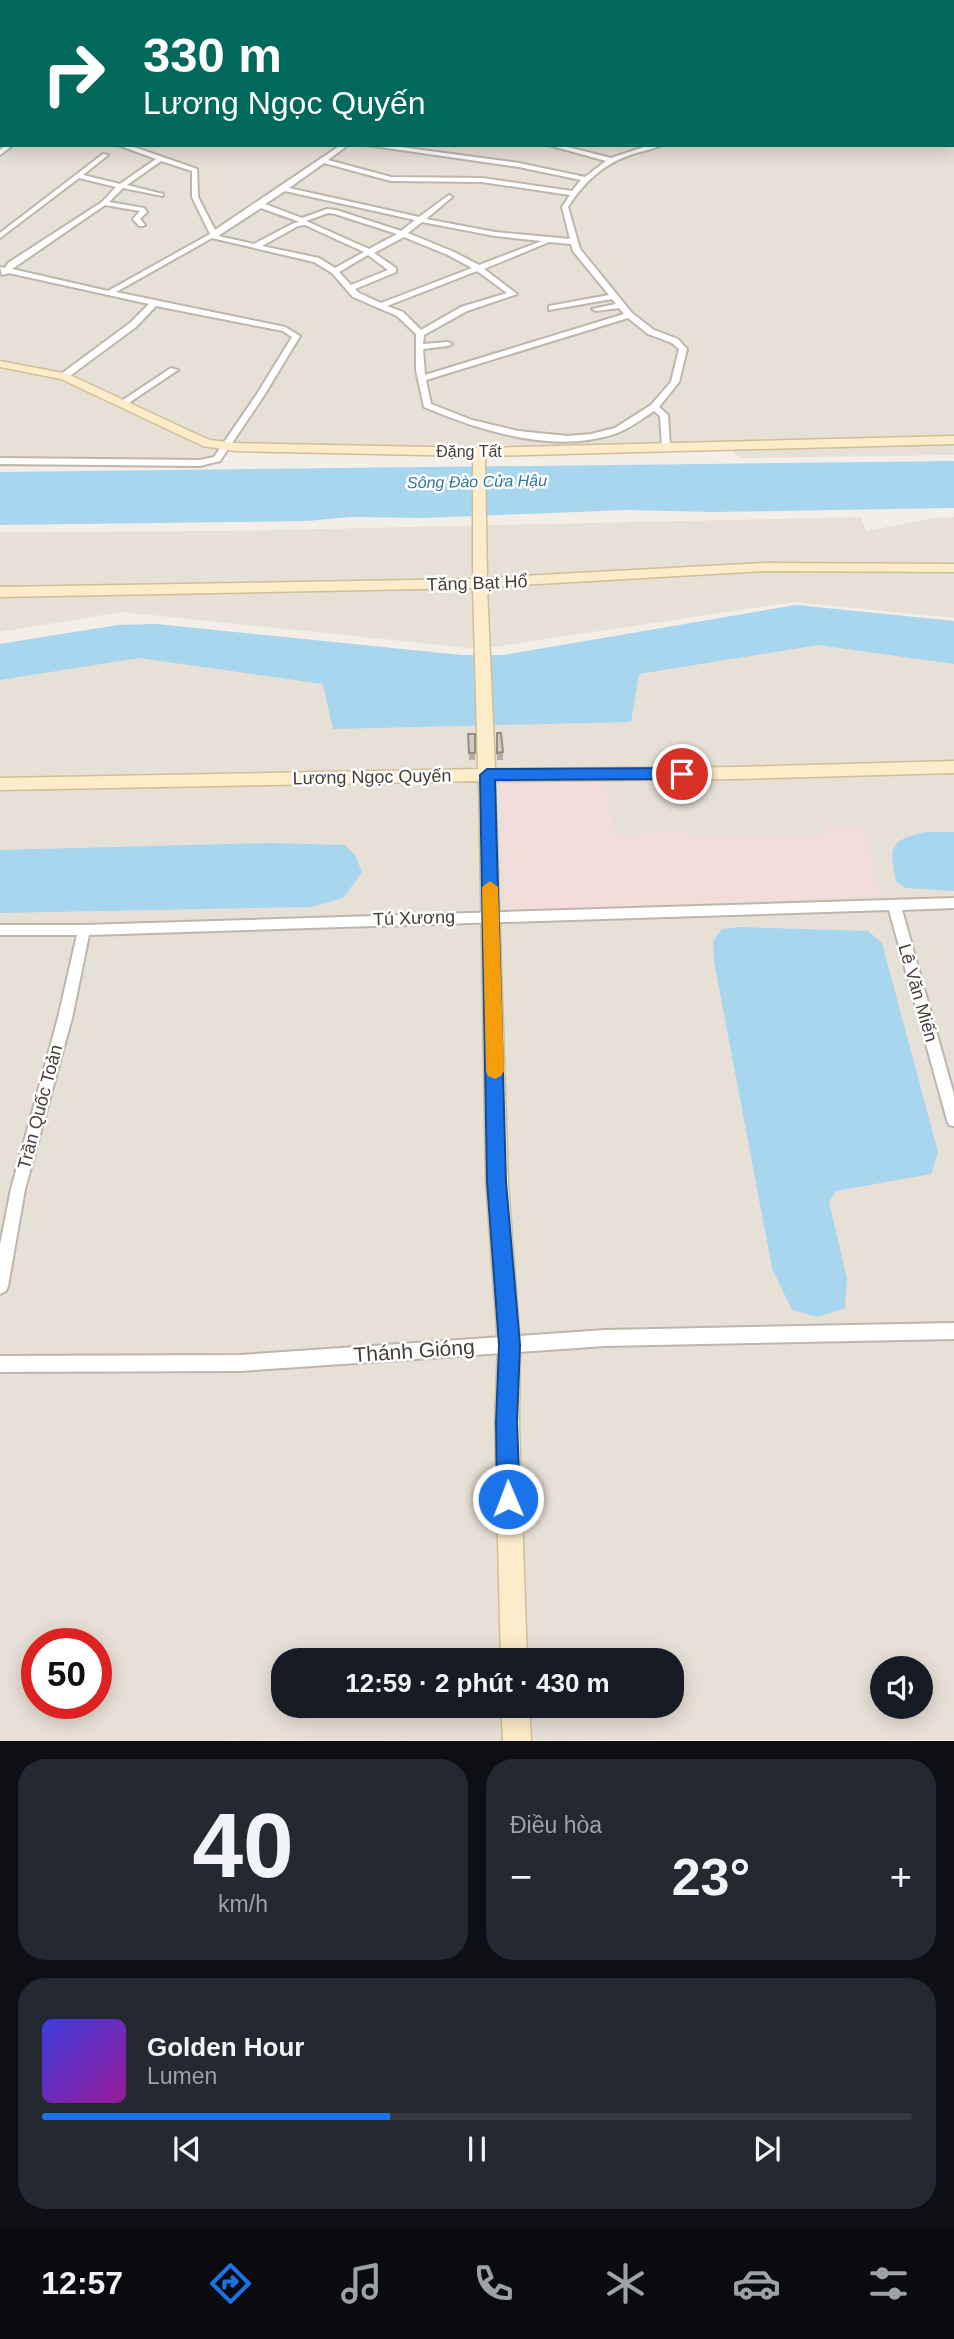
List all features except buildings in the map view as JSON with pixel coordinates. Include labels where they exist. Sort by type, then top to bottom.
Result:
[{"type":"street","points":[[136,147],[195,170],[195,198],[215,237],[304,255],[335,271],[356,295],[400,314],[420,334],[424,378],[421,386],[427,405],[462,418],[546,437],[586,437],[614,432],[654,407],[675,382],[683,349],[675,341],[651,332],[629,315],[576,249],[565,207],[573,193],[605,161],[651,147]]},
{"type":"street","points":[[111,292],[215,237],[342,147]]},
{"type":"street","points":[[384,147],[519,165],[587,179]]},
{"type":"street","points":[[559,147],[610,160]]},
{"type":"street","points":[[0,236],[105,155]]},
{"type":"street","points":[[0,277],[4,269],[104,203],[120,187],[161,158]]},
{"type":"street","points":[[323,161],[391,179],[482,180],[573,193]]},
{"type":"street","points":[[77,176],[161,195]]},
{"type":"street","points":[[285,189],[495,234],[575,242]]},
{"type":"street","points":[[335,271],[402,234],[449,197]]},
{"type":"street","points":[[104,203],[142,209],[144,212],[136,219],[141,225]]},
{"type":"street","points":[[260,205],[304,221],[367,251],[393,270],[350,288]]},
{"type":"street","points":[[254,247],[327,211],[448,249],[513,294],[464,309],[420,334]]},
{"type":"street","points":[[379,307],[549,240]]},
{"type":"street","points":[[0,461],[200,463],[217,459],[296,336],[285,329],[4,269]]},
{"type":"street","points":[[552,308],[614,296]]},
{"type":"street","points":[[64,376],[133,325],[156,302]]},
{"type":"street","points":[[596,309],[622,305]]},
{"type":"street","points":[[424,378],[629,315]]},
{"type":"street","points":[[419,346],[448,344]]},
{"type":"street","name":"Đặng Tất","points":[[0,364],[64,376],[190,436],[225,446],[480,456],[666,447],[954,440]]},
{"type":"street","points":[[121,404],[174,370]]},
{"type":"street","points":[[654,407],[664,415],[666,447]]},
{"type":"street","points":[[480,456],[481,652],[487,775],[497,1182],[509,1345],[507,1434],[514,1648]]},
{"type":"street","name":"Tăng Bạt Hổ","points":[[0,592],[480,583],[765,567],[954,568]]},
{"type":"street","name":"Lương Ngọc Quyến","points":[[0,784],[738,773],[954,767]]},
{"type":"street","name":"Tú Xương","points":[[0,930],[84,930],[954,903]]},
{"type":"street","name":"Lê Văn Miến","points":[[894,905],[949,1086],[954,1120]]},
{"type":"street","name":"Trần Quốc Toản","points":[[0,1286],[18,1189],[65,1018],[84,930]]},
{"type":"street","name":"Thánh Gióng","points":[[0,1364],[240,1363],[681,1336],[954,1331]]},
{"type":"street","points":[[515,1718],[516,1741]]},
{"type":"shaded area","points":[[0,147],[954,147],[954,455],[739,458],[731,450],[225,450],[222,464],[0,467]]},
{"type":"shaded area","points":[[861,517],[866,531],[934,518],[954,517],[954,618],[795,602],[479,649],[122,612],[0,632],[0,532],[226,531]]},
{"type":"shaded area","points":[[796,605],[954,621],[954,1740],[0,1741],[0,644],[118,625],[156,624],[461,655],[504,655]]},
{"type":"shaded area","points":[[604,781],[615,835],[691,831],[693,837],[825,835],[824,827],[862,826],[880,896],[505,911],[500,784]]},
{"type":"water","name":"Sông Đào Cửa Hậu","points":[[954,461],[954,508],[712,512],[626,510],[424,518],[351,517],[307,521],[0,525],[0,472]]},
{"type":"water","points":[[796,605],[954,621],[954,664],[818,645],[639,674],[631,722],[333,729],[323,684],[139,658],[0,680],[0,644],[118,625],[156,624],[461,655],[504,655]]},
{"type":"water","points":[[925,832],[954,832],[954,891],[906,888],[896,882],[894,847],[904,839]]},
{"type":"water","points":[[270,843],[345,845],[355,855],[362,872],[343,898],[311,907],[0,913],[0,850]]},
{"type":"water","points":[[740,927],[868,931],[882,943],[938,1152],[931,1174],[836,1191],[829,1202],[847,1279],[845,1308],[818,1317],[792,1310],[772,1268],[714,961],[713,941],[722,929]]},
{"type":"slow traffic","points":[[490,887],[491,1004],[495,1071]]},
{"type":"route","points":[[508,1499],[509,1345],[498,1214],[487,775],[682,774]]}]
